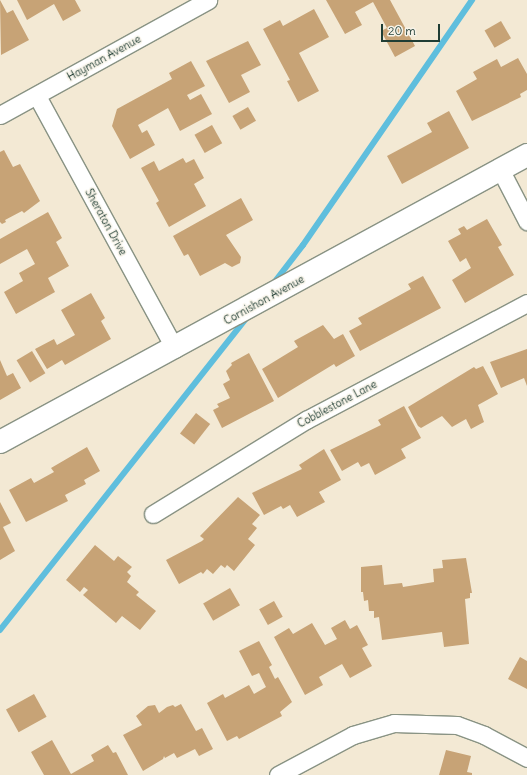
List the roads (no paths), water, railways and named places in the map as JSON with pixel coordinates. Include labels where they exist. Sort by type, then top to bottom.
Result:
[{"type":"street","name":"Hayman Avenue","points":[[0,115],[208,0]]},
{"type":"street","name":"Sheraton Drive","points":[[36,96],[175,349]]},
{"type":"street","name":"Cornishon Avenue","points":[[0,442],[175,349],[527,155]]},
{"type":"street","points":[[500,170],[527,221]]},
{"type":"street","name":"Cobblestone Lane","points":[[153,514],[306,420],[527,303]]},
{"type":"street","points":[[278,775],[353,735],[394,723],[457,725],[484,735],[527,758]]},
{"type":"waterway","points":[[273,284],[303,245],[472,0]]},
{"type":"waterway","points":[[0,630],[248,316]]}]
